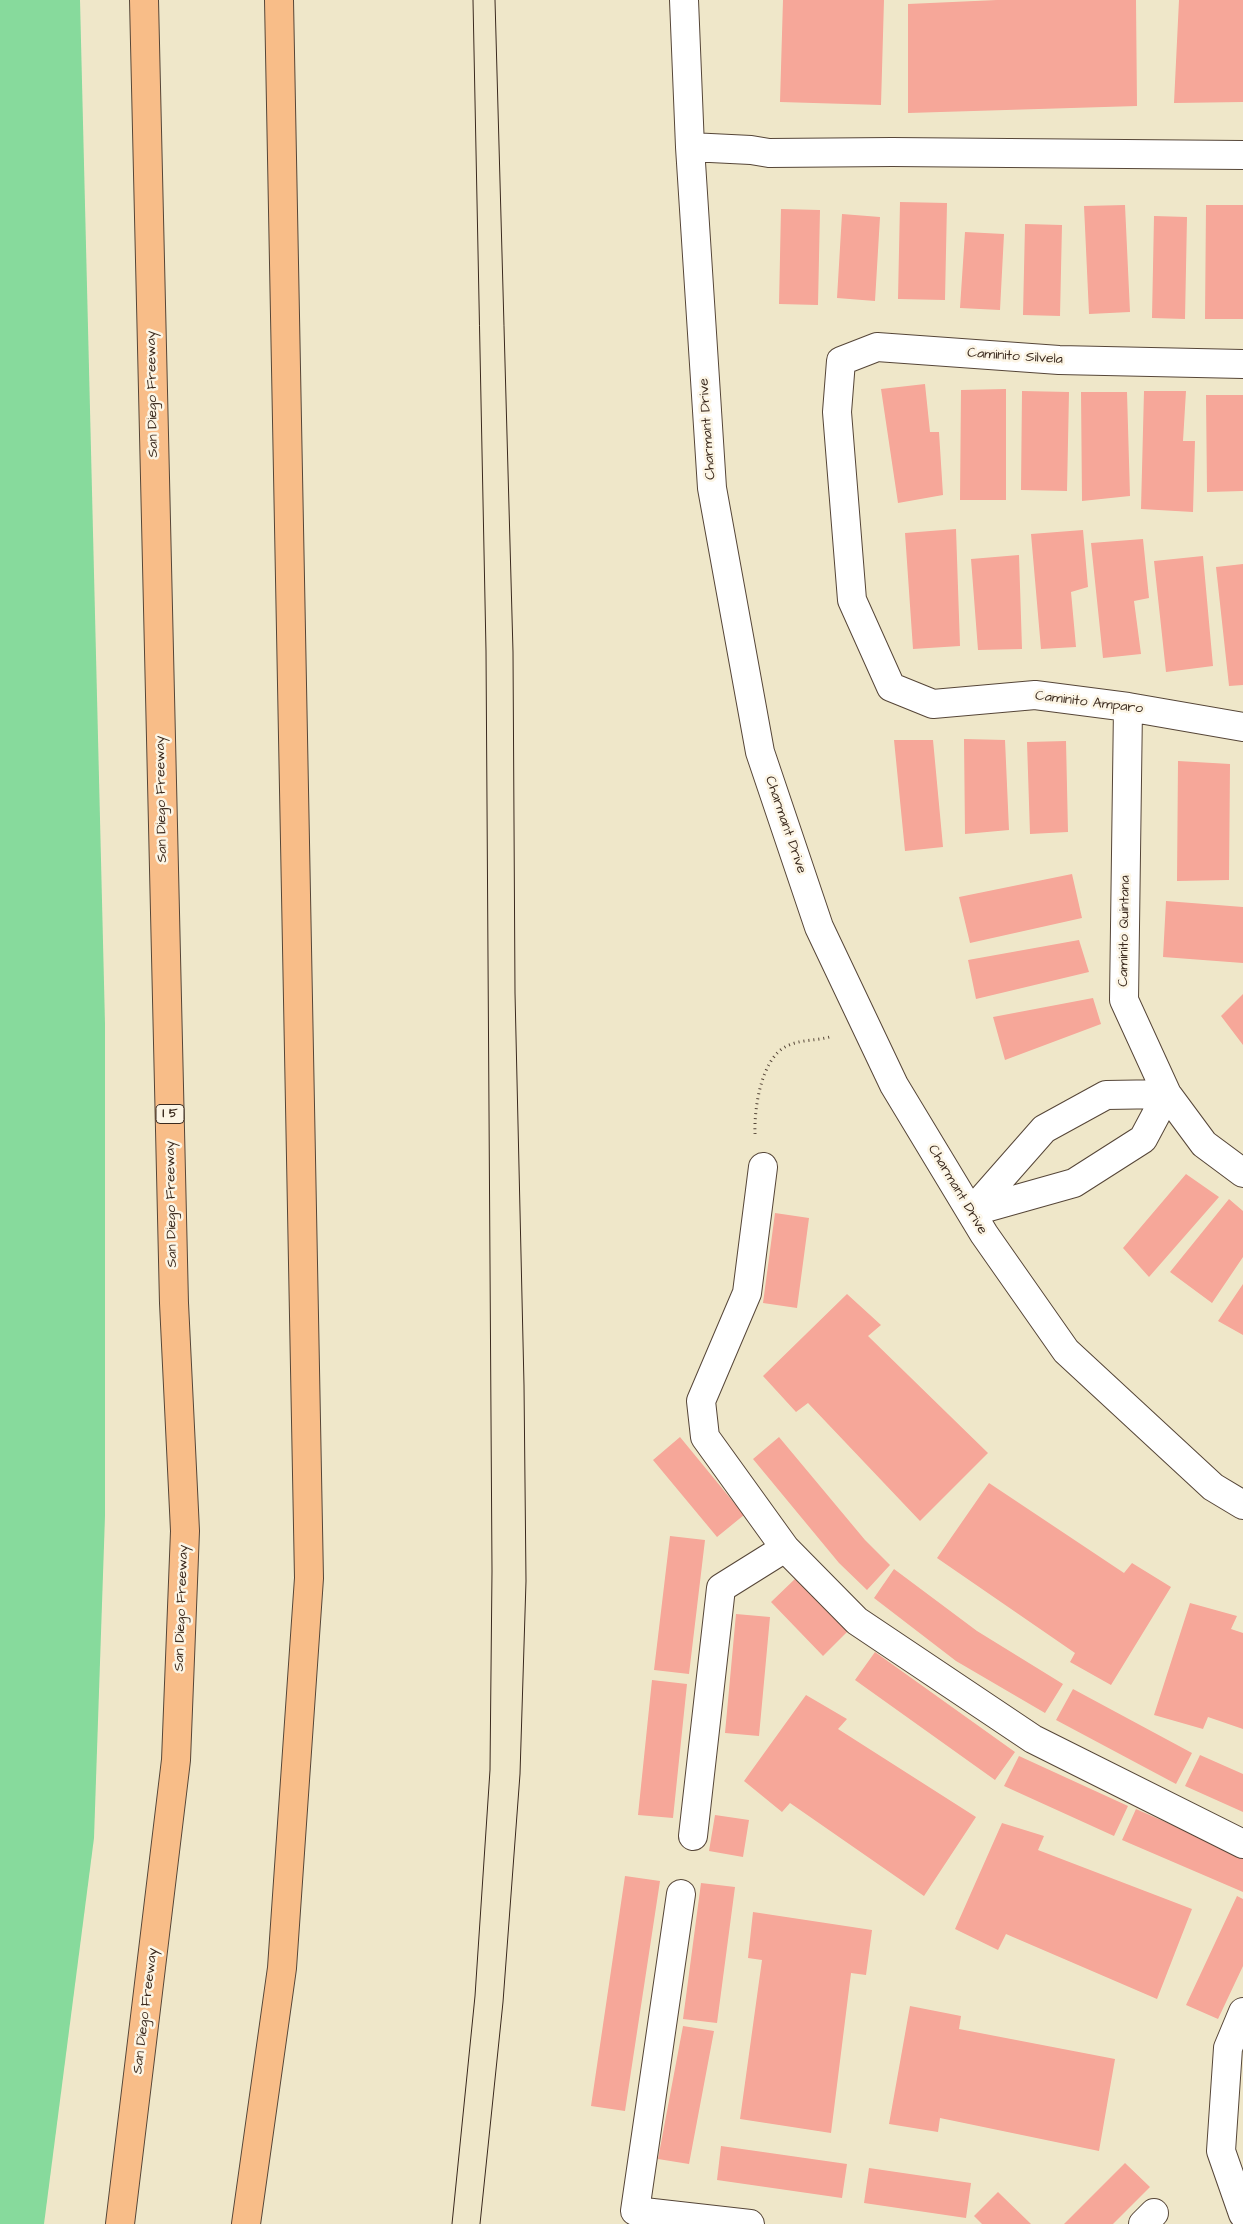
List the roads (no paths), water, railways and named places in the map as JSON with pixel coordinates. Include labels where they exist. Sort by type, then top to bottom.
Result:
[{"type":"highway","name":"San Diego Freeway","points":[[120,2224],[176,1760],[185,1531],[174,1303],[144,0]]},
{"type":"highway","points":[[246,2224],[282,1968],[309,1578],[279,0]]},
{"type":"street","name":"Charmant Drive","points":[[684,0],[690,147],[712,488],[760,752],[819,926],[894,1085],[984,1234],[1066,1351],[1213,1487],[1243,1505]]},
{"type":"street","points":[[690,147],[751,150],[769,154],[892,152],[1243,155]]},
{"type":"street","name":"Caminito Silvela","points":[[837,412],[841,361],[877,347],[1058,360],[1243,364]]},
{"type":"street","name":"Caminito Amparo","points":[[837,412],[852,600],[891,687],[934,704],[1035,695],[1128,707],[1243,727]]},
{"type":"street","name":"Caminito Quintana","points":[[1128,707],[1124,1000],[1166,1094],[1204,1144],[1243,1173]]},
{"type":"street","points":[[1166,1094],[1143,1139],[1074,1183],[971,1212],[1044,1129],[1106,1095],[1166,1094]]},
{"type":"street","points":[[763,1166],[747,1293],[701,1401],[705,1437],[785,1548],[857,1621],[1033,1739],[1243,1844]]},
{"type":"street","points":[[693,1836],[721,1588],[785,1548]]},
{"type":"street","points":[[681,1894],[634,2211],[750,2224]]},
{"type":"street","points":[[1243,2012],[1228,2048],[1232,2145],[1243,2214]]},
{"type":"tram line","points":[[452,2224],[475,1996],[490,1770],[492,1571],[486,651],[473,0]]},
{"type":"tram line","points":[[480,2224],[503,2002],[520,1774],[526,1581],[524,1385],[515,993],[513,652],[495,0]]}]
